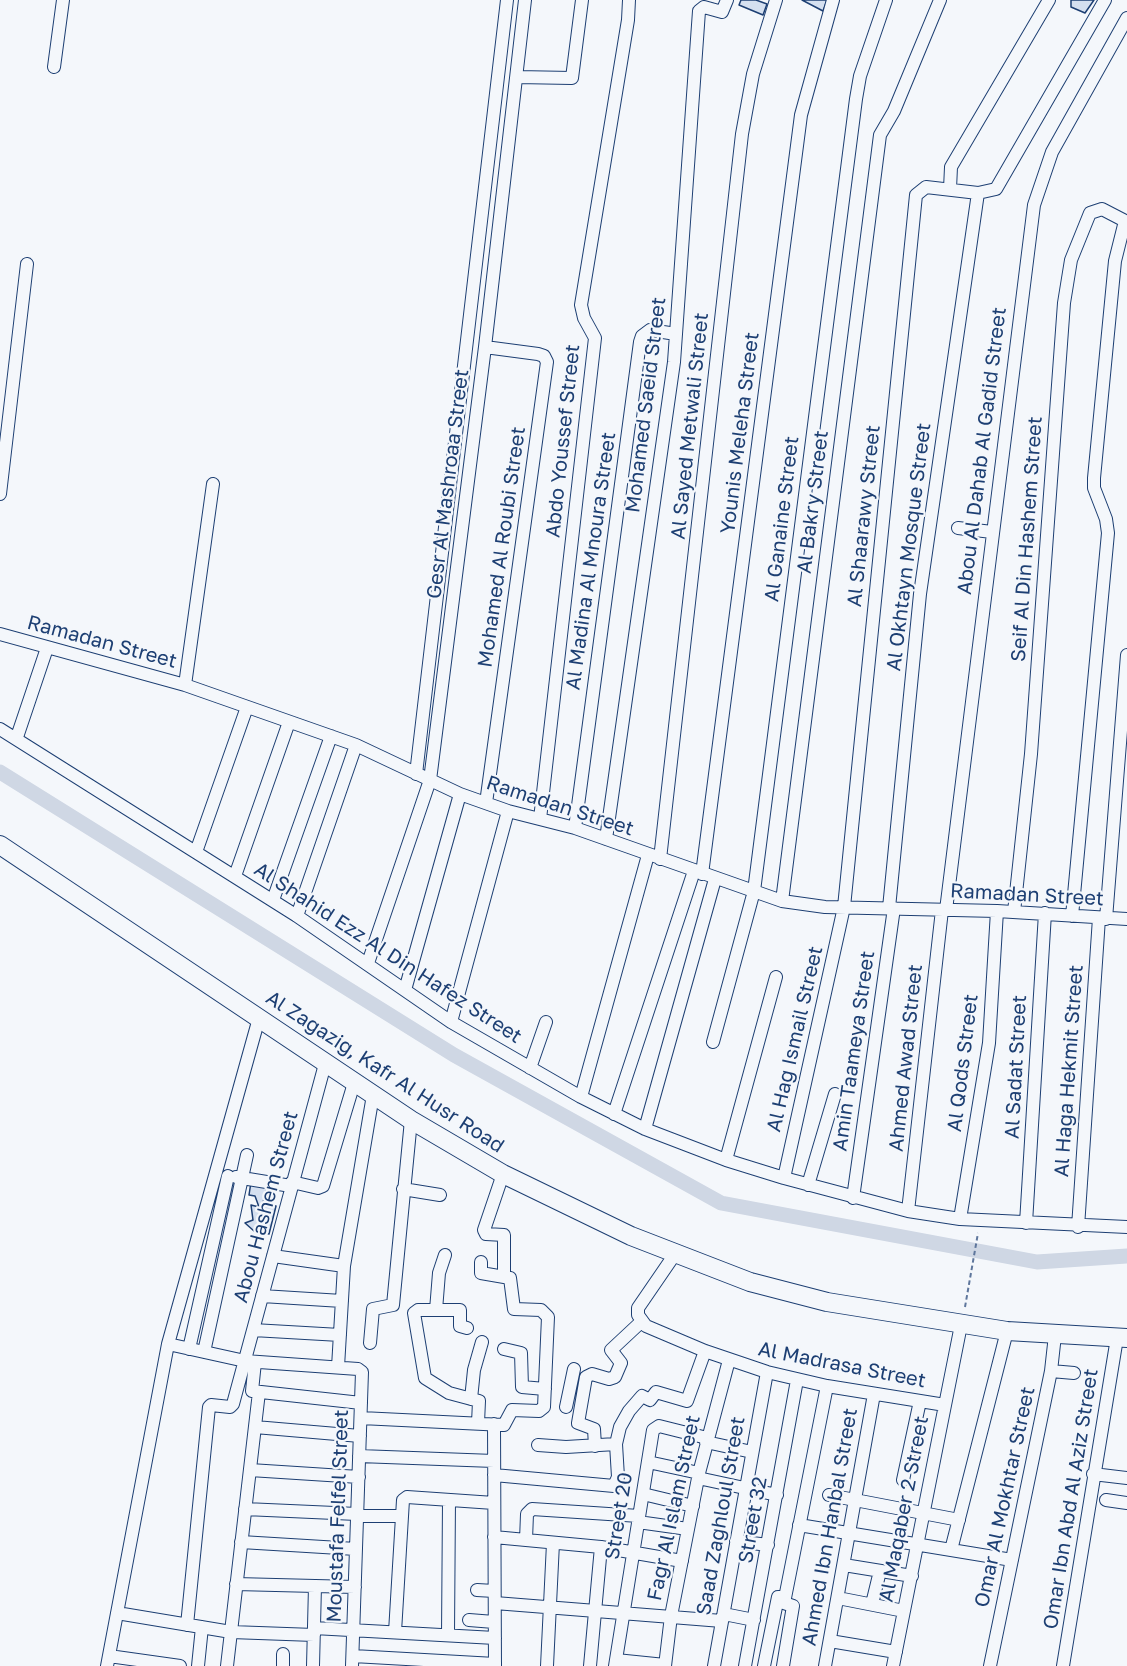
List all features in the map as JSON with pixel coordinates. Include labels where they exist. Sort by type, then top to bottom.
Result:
[{"type":"main road","name":"Al Zagazig, Kafr Al Husr Road","points":[[0,845],[411,1120],[503,1174],[588,1217],[712,1269],[788,1293],[962,1325],[1055,1335],[1122,1338]]},
{"type":"street","points":[[54,67],[63,0]]},
{"type":"street","name":"Gesr Al Mashroaa Street","points":[[416,774],[507,0]]},
{"type":"street","name":"Gesr Al Mashroaa Street","points":[[368,963],[430,780],[485,347],[525,0]]},
{"type":"street","points":[[517,77],[572,78],[582,0]]},
{"type":"street","name":"Abdo Youssef Street","points":[[540,819],[595,338],[584,318],[581,305],[628,20],[629,0]]},
{"type":"street","name":"Mohamed Saeid Street","points":[[606,839],[671,386],[697,5],[722,12],[727,0]]},
{"type":"street","name":"Al Sayed Metwali Street","points":[[660,859],[742,134],[753,74],[776,0]]},
{"type":"street","name":"Younis Meleha Street","points":[[614,1114],[698,873],[801,115],[833,0]]},
{"type":"street","name":"Al Ganaine Street","points":[[713,1042],[754,891],[856,99],[860,76],[886,0]]},
{"type":"street","name":"Al Bakry Street","points":[[782,902],[879,135],[894,111],[940,0]]},
{"type":"street","points":[[950,189],[951,167],[1049,0]]},
{"type":"street","points":[[978,193],[996,189],[1105,0]]},
{"type":"street","name":"Abou Al Dahab Al Gadid Street","points":[[944,910],[1034,205],[1052,152],[1127,18]]},
{"type":"street","name":"Al Shaarawy Street","points":[[844,907],[916,195],[926,187],[978,193]]},
{"type":"street","name":"Al Okhtayn Mosque Street","points":[[891,908],[920,594],[978,193]]},
{"type":"street","name":"Seif Al Din Hashem Street","points":[[1014,912],[1031,754],[1064,303],[1071,260],[1090,213],[1102,209],[1126,221]]},
{"type":"street","points":[[1072,916],[1108,533],[1106,519],[1094,488],[1094,478],[1115,261],[1126,221]]},
{"type":"street","points":[[1115,261],[1127,268]]},
{"type":"street","points":[[0,495],[27,264]]},
{"type":"street","name":"Al Madina Al Mnoura Street","points":[[575,828],[640,342],[642,336],[650,330],[676,334]]},
{"type":"street","name":"Mohamed Al Roubi Street","points":[[485,347],[538,354],[544,356],[547,362],[486,803]]},
{"type":"street","points":[[185,685],[213,484]]},
{"type":"street","points":[[958,528],[992,532]]},
{"type":"street","name":"Ramadan Street","points":[[0,634],[185,685],[356,745],[460,794],[508,811],[575,828],[782,902],[844,907],[1045,913],[1127,919]]},
{"type":"street","points":[[17,737],[47,648]]},
{"type":"street","name":"Al Haga Hekmit Street","points":[[1078,1227],[1127,655]]},
{"type":"street","points":[[196,852],[247,707]]},
{"type":"street","points":[[236,876],[290,722]]},
{"type":"street","name":"Al Shahid Ezz Al Din Hafez Street","points":[[0,729],[17,737],[273,900],[451,1022],[581,1097],[645,1129],[726,1160],[853,1198],[908,1211],[960,1219],[1078,1227],[1127,1227]]},
{"type":"street","points":[[273,900],[331,736]]},
{"type":"street","points":[[297,916],[356,745]]},
{"type":"street","points":[[405,990],[460,794]]},
{"type":"street","points":[[451,1022],[508,811]]},
{"type":"street","points":[[581,1097],[648,855]]},
{"type":"street","points":[[645,1129],[715,879]]},
{"type":"street","name":"Al Hag Ismail Street","points":[[784,1178],[844,907]]},
{"type":"street","name":"Amin Taameya Street","points":[[853,1198],[891,908]]},
{"type":"street","name":"Ahmed Awad Street","points":[[908,1211],[944,910]]},
{"type":"street","name":"Al Qods Street","points":[[960,1219],[989,1043],[998,911]]},
{"type":"street","name":"Al Sadat Street","points":[[1026,1223],[1045,913]]},
{"type":"street","points":[[726,1160],[776,977]]},
{"type":"street","points":[[180,1666],[108,1661],[168,1344],[259,1018]]},
{"type":"street","points":[[530,1068],[546,1022]]},
{"type":"street","name":"Abou Hashem Street","points":[[250,1362],[253,1330],[325,1064]]},
{"type":"street","points":[[214,1173],[318,1188],[323,1186],[354,1083]]},
{"type":"street","points":[[808,1185],[835,1094]]},
{"type":"street","points":[[168,1344],[250,1362],[338,1367],[344,1266],[374,1095]]},
{"type":"street","points":[[370,1343],[373,1309],[393,1305],[411,1120]]},
{"type":"street","points":[[204,1352],[247,1155]]},
{"type":"street","points":[[503,1174],[484,1230],[486,1234],[504,1235],[504,1276]]},
{"type":"street","points":[[189,1348],[228,1176]]},
{"type":"street","points":[[403,1189],[440,1195]]},
{"type":"street","points":[[595,1446],[594,1429],[578,1423],[586,1377],[592,1374],[609,1379],[615,1377],[621,1363],[611,1350],[641,1322],[638,1308],[675,1254]]},
{"type":"street","points":[[436,1310],[439,1273],[445,1255]]},
{"type":"street","points":[[273,1256],[344,1266]]},
{"type":"street","points":[[481,1262],[481,1273],[511,1279],[514,1310],[541,1310],[548,1317],[544,1407]]},
{"type":"street","points":[[262,1296],[342,1301]]},
{"type":"street","points":[[467,1328],[460,1326],[460,1310],[418,1310],[414,1313],[423,1374],[429,1382],[449,1393],[481,1403],[478,1424]]},
{"type":"street","name":"Al Madrasa Street","points":[[641,1322],[705,1351],[767,1372],[828,1386],[945,1405]]},
{"type":"street","name":"Al Maqaber 2 Street","points":[[893,1666],[920,1545],[962,1325]]},
{"type":"street","points":[[253,1330],[340,1335]]},
{"type":"street","points":[[951,1550],[1007,1331]]},
{"type":"street","name":"Omar Al Mokhtar Street","points":[[990,1666],[1051,1371],[1055,1335]]},
{"type":"street","name":"Omar Ibn Abd Al Aziz Street","points":[[1063,1666],[1093,1474],[1122,1338]]},
{"type":"street","points":[[471,1399],[474,1370],[482,1342]]},
{"type":"street","points":[[504,1349],[521,1353],[522,1388],[545,1389]]},
{"type":"street","points":[[494,1475],[609,1487],[617,1482],[616,1444],[620,1427],[629,1411],[642,1396],[650,1400],[657,1392],[682,1402],[687,1401],[705,1351]]},
{"type":"street","name":"Fagr Al Islam Street","points":[[665,1665],[671,1616],[699,1476],[729,1360]]},
{"type":"street","points":[[250,1362],[251,1390],[361,1403]]},
{"type":"street","points":[[188,1624],[209,1407],[211,1405],[232,1406],[250,1362]]},
{"type":"street","name":"Moustafa Felfel Street","points":[[338,1367],[358,1369],[362,1374],[353,1661]]},
{"type":"street","points":[[566,1407],[574,1370]]},
{"type":"street","points":[[1051,1371],[1074,1373]]},
{"type":"street","name":"Saad Zaghloul Street","points":[[714,1666],[767,1372]]},
{"type":"street","name":"Street 32","points":[[745,1666],[797,1380]]},
{"type":"street","points":[[783,1666],[793,1606],[784,1603],[828,1386]]},
{"type":"street","points":[[227,1666],[259,1392]]},
{"type":"street","name":"Ahmed Ibn Hanbal Street","points":[[825,1666],[874,1394]]},
{"type":"street","points":[[903,1480],[920,1401]]},
{"type":"street","points":[[361,1418],[506,1424],[512,1410],[539,1411],[544,1407],[580,1408]]},
{"type":"street","points":[[353,1661],[495,1665],[494,1424]]},
{"type":"street","name":"Street 20","points":[[616,1663],[653,1430],[656,1426],[707,1440]]},
{"type":"street","points":[[255,1427],[360,1436]]},
{"type":"street","points":[[707,1440],[752,1452]]},
{"type":"street","points":[[538,1445],[616,1444]]},
{"type":"street","points":[[359,1456],[494,1461]]},
{"type":"street","points":[[648,1462],[777,1495]]},
{"type":"street","points":[[250,1470],[359,1477]]},
{"type":"street","points":[[1093,1474],[1127,1478]]},
{"type":"street","points":[[643,1494],[693,1506]]},
{"type":"street","points":[[829,1495],[959,1520]]},
{"type":"street","points":[[395,1632],[403,1500],[407,1497],[494,1503]]},
{"type":"street","points":[[448,1635],[449,1500]]},
{"type":"street","points":[[1106,1500],[1127,1503]]},
{"type":"street","points":[[245,1509],[402,1516]]},
{"type":"street","points":[[526,1540],[527,1514],[532,1509],[639,1519],[688,1529]]},
{"type":"street","points":[[799,1525],[1012,1560]]},
{"type":"street","points":[[494,1537],[601,1547],[682,1561]]},
{"type":"street","points":[[736,1540],[768,1545]]},
{"type":"street","points":[[241,1542],[356,1549]]},
{"type":"street","points":[[547,1666],[554,1543]]},
{"type":"street","points":[[590,1666],[601,1547]]},
{"type":"street","points":[[844,1564],[912,1576]]},
{"type":"street","points":[[872,1605],[880,1571]]},
{"type":"street","points":[[236,1584],[355,1587]]},
{"type":"street","points":[[313,1666],[315,1586]]},
{"type":"street","points":[[477,1590],[494,1597],[550,1606],[754,1620]]},
{"type":"street","points":[[764,1666],[778,1597],[785,1597]]},
{"type":"street","points":[[838,1598],[904,1611]]},
{"type":"street","points":[[117,1613],[231,1632],[354,1630],[495,1638]]},
{"type":"street","points":[[469,1620],[495,1622]]},
{"type":"street","points":[[198,1666],[202,1627]]},
{"type":"street","points":[[830,1641],[896,1652]]},
{"type":"street","points":[[616,1663],[665,1665]]},
{"type":"path","points":[[965,1302],[976,1241]]},
{"type":"building","points":[[741,0],[756,0],[767,4],[763,15],[739,5]]},
{"type":"building","points":[[802,0],[827,0],[823,11]]},
{"type":"building","points":[[1071,0],[1094,0],[1085,13],[1071,7]]},
{"type":"building","points":[[251,1182],[267,1185],[263,1203],[276,1206],[269,1234],[254,1231],[245,1223],[253,1220],[251,1205],[259,1207],[255,1196],[249,1195]]},
{"type":"waterway","points":[[0,772],[454,1055],[721,1203],[1037,1262],[1127,1256]]}]
